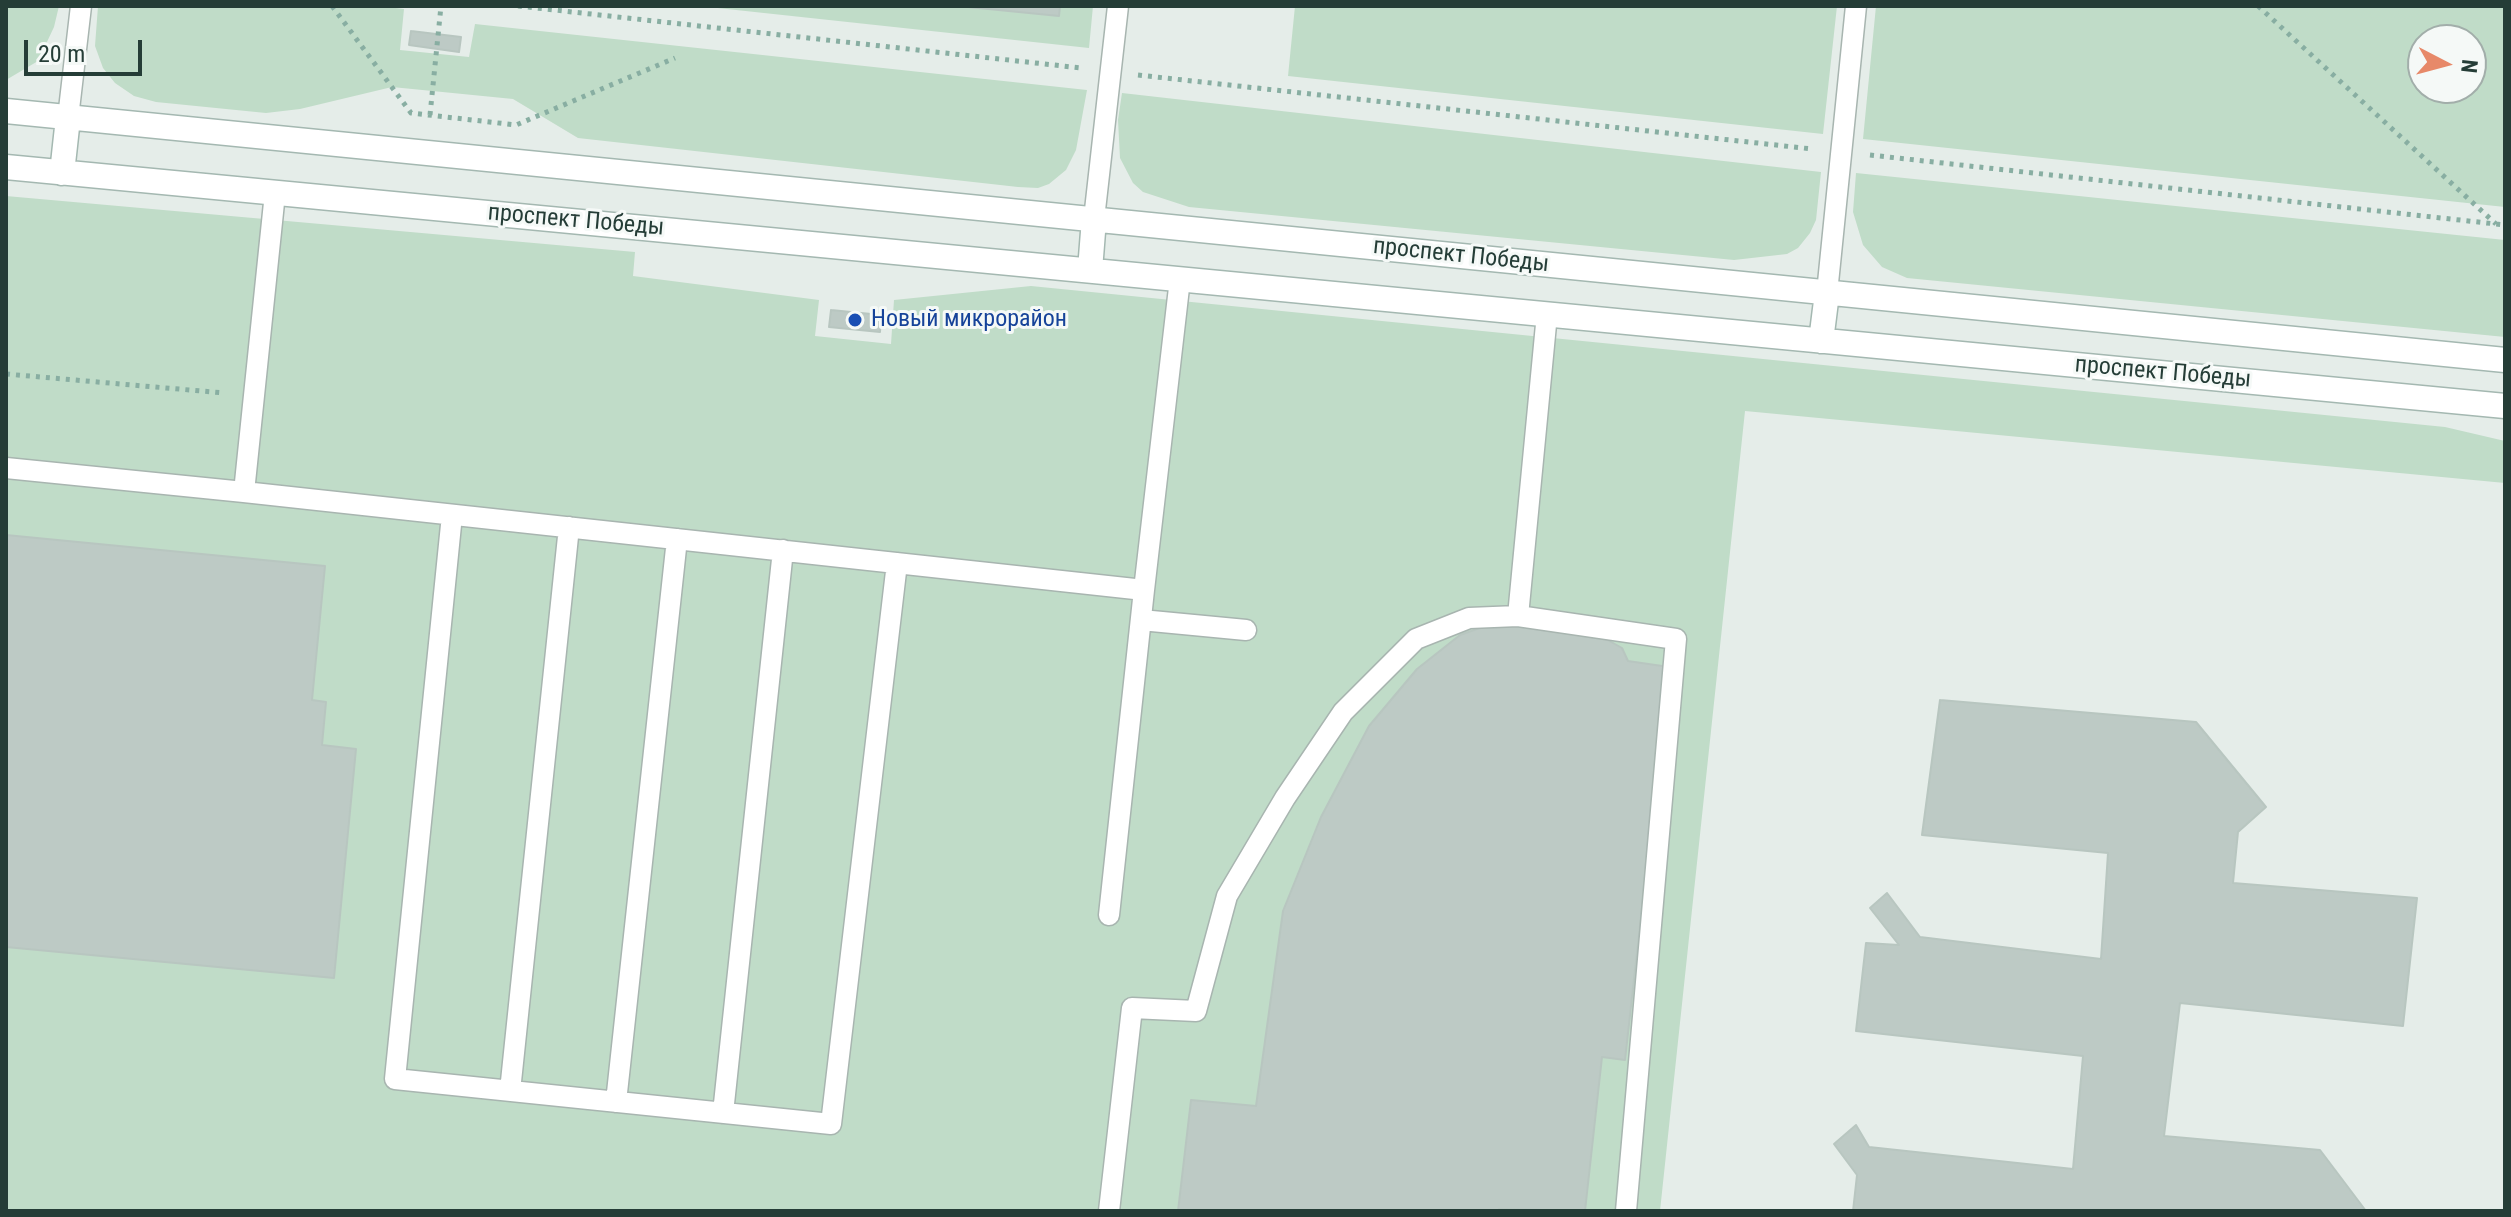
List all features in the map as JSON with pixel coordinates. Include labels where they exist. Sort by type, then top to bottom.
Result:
[{"type":"main road","name":"проспект Победы","points":[[6,111],[2505,360]]},
{"type":"main road","points":[[62,173],[68,118]]},
{"type":"main road","name":"проспект Победы","points":[[6,167],[2505,406]]},
{"type":"main road","points":[[1090,270],[1094,219]]},
{"type":"main road","points":[[1821,341],[1827,293]]},
{"type":"lane","points":[[68,118],[81,6]]},
{"type":"lane","points":[[1094,219],[1118,6]]},
{"type":"lane","points":[[1827,293],[1856,6]]},
{"type":"lane","points":[[244,492],[275,193]]},
{"type":"lane","points":[[1109,915],[1180,279]]},
{"type":"lane","points":[[1518,616],[1547,314]]},
{"type":"lane","points":[[6,468],[1144,590]]},
{"type":"lane","points":[[452,515],[395,1079],[831,1124],[897,563]]},
{"type":"lane","points":[[510,1091],[569,527]]},
{"type":"lane","points":[[616,1102],[677,539]]},
{"type":"lane","points":[[723,1113],[783,550]]},
{"type":"lane","points":[[1109,1211],[1132,1008],[1196,1011],[1227,896],[1285,798],[1343,712],[1416,639],[1469,618],[1518,616],[1676,639],[1626,1211]]},
{"type":"lane","points":[[1141,620],[1246,630]]},
{"type":"path","points":[[332,6],[411,113],[516,125],[675,58]]},
{"type":"path","points":[[430,115],[441,6]]},
{"type":"path","points":[[518,6],[2505,225]]},
{"type":"path","points":[[2258,6],[2496,224]]},
{"type":"path","points":[[6,374],[253,395]]},
{"type":"green space","points":[[6,6],[59,6],[54,27],[38,61],[6,80]]},
{"type":"green space","points":[[98,6],[379,6],[404,9],[400,50],[469,57],[475,24],[1087,90],[1076,150],[1066,170],[1049,184],[1038,188],[1018,187],[578,138],[513,99],[392,87],[300,109],[266,113],[156,102],[134,96],[115,83],[103,68],[95,46]]},
{"type":"green space","points":[[699,6],[958,6],[1059,16],[1060,6],[1093,6],[1089,48]]},
{"type":"green space","points":[[1295,6],[1837,6],[1823,134],[1288,76]]},
{"type":"green space","points":[[1876,6],[2505,6],[2505,207],[1863,139]]},
{"type":"green space","points":[[1122,93],[1821,172],[1816,220],[1798,248],[1787,254],[1734,260],[1189,207],[1143,192],[1133,183],[1120,158],[1118,120]]},
{"type":"green space","points":[[1856,173],[2505,240],[2505,337],[1907,278],[1882,267],[1863,245],[1853,212]]},
{"type":"green space","points":[[6,196],[635,252],[633,276],[819,300],[815,336],[891,344],[894,300],[1031,286],[2445,427],[2505,441],[2505,483],[1745,411],[1660,1211],[6,1211]]},
{"type":"building","points":[[958,6],[1060,6],[1059,16]]},
{"type":"building","points":[[411,31],[461,37],[459,52],[409,45]]},
{"type":"building","points":[[831,310],[881,315],[880,332],[829,327]]},
{"type":"building","points":[[6,535],[325,566],[312,700],[326,702],[322,745],[356,749],[334,978],[6,947]]},
{"type":"building","points":[[1502,620],[1586,628],[1622,648],[1628,661],[1669,667],[1625,1060],[1602,1057],[1585,1211],[1178,1211],[1191,1100],[1256,1106],[1283,911],[1321,817],[1369,726],[1417,669],[1460,635]]},
{"type":"building","points":[[1940,700],[2196,722],[2266,807],[2238,832],[2233,883],[2417,898],[2403,1026],[2180,1003],[2164,1136],[2320,1150],[2366,1211],[1853,1211],[1857,1175],[1834,1144],[1856,1125],[1869,1147],[2073,1169],[2083,1056],[1856,1031],[1866,943],[1899,945],[1870,908],[1887,893],[1920,937],[2101,959],[2108,853],[1922,835]]},
{"type":"place","name":"Новый микрорайон","points":[[855,320]]}]
